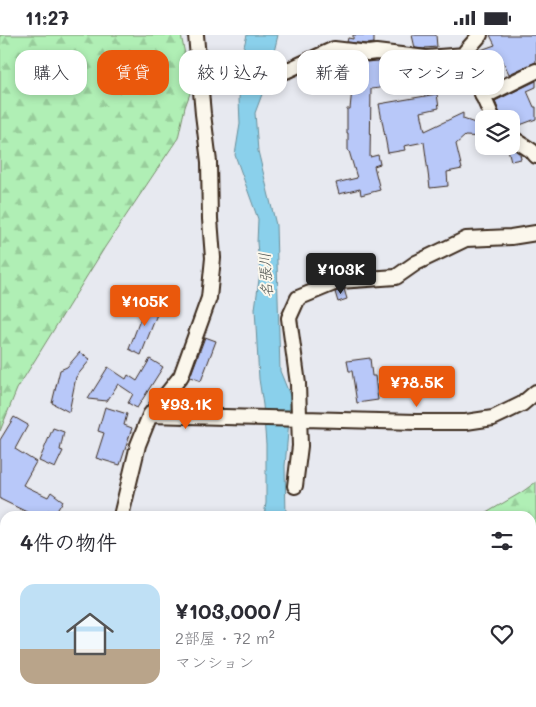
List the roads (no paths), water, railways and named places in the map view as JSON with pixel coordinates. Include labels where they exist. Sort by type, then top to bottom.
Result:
[{"type":"street","points":[[196,35],[198,50]]},
{"type":"street","points":[[334,49],[336,35]]},
{"type":"street","points":[[467,50],[480,35]]},
{"type":"street","points":[[287,71],[334,49],[379,52]]},
{"type":"street","points":[[489,110],[484,97],[536,71]]},
{"type":"street","points":[[122,511],[138,445],[150,415],[181,376],[209,298],[213,258],[209,162],[201,95]]},
{"type":"street","points":[[520,143],[536,156]]},
{"type":"street","points":[[295,485],[300,447],[298,384],[289,317],[298,299],[339,281],[396,277],[416,263],[466,239],[512,237],[536,233]]},
{"type":"street","points":[[150,415],[466,422],[493,418],[522,404],[536,392]]},
{"type":"water","points":[[247,35],[278,35],[274,50],[243,50]]},
{"type":"water","name":"名張川","points":[[239,95],[262,95],[255,113],[258,151],[276,225],[280,371],[291,398],[285,466],[286,511],[265,511],[266,444],[259,379],[255,309],[260,272],[257,243],[258,219],[235,155],[240,124]]}]
